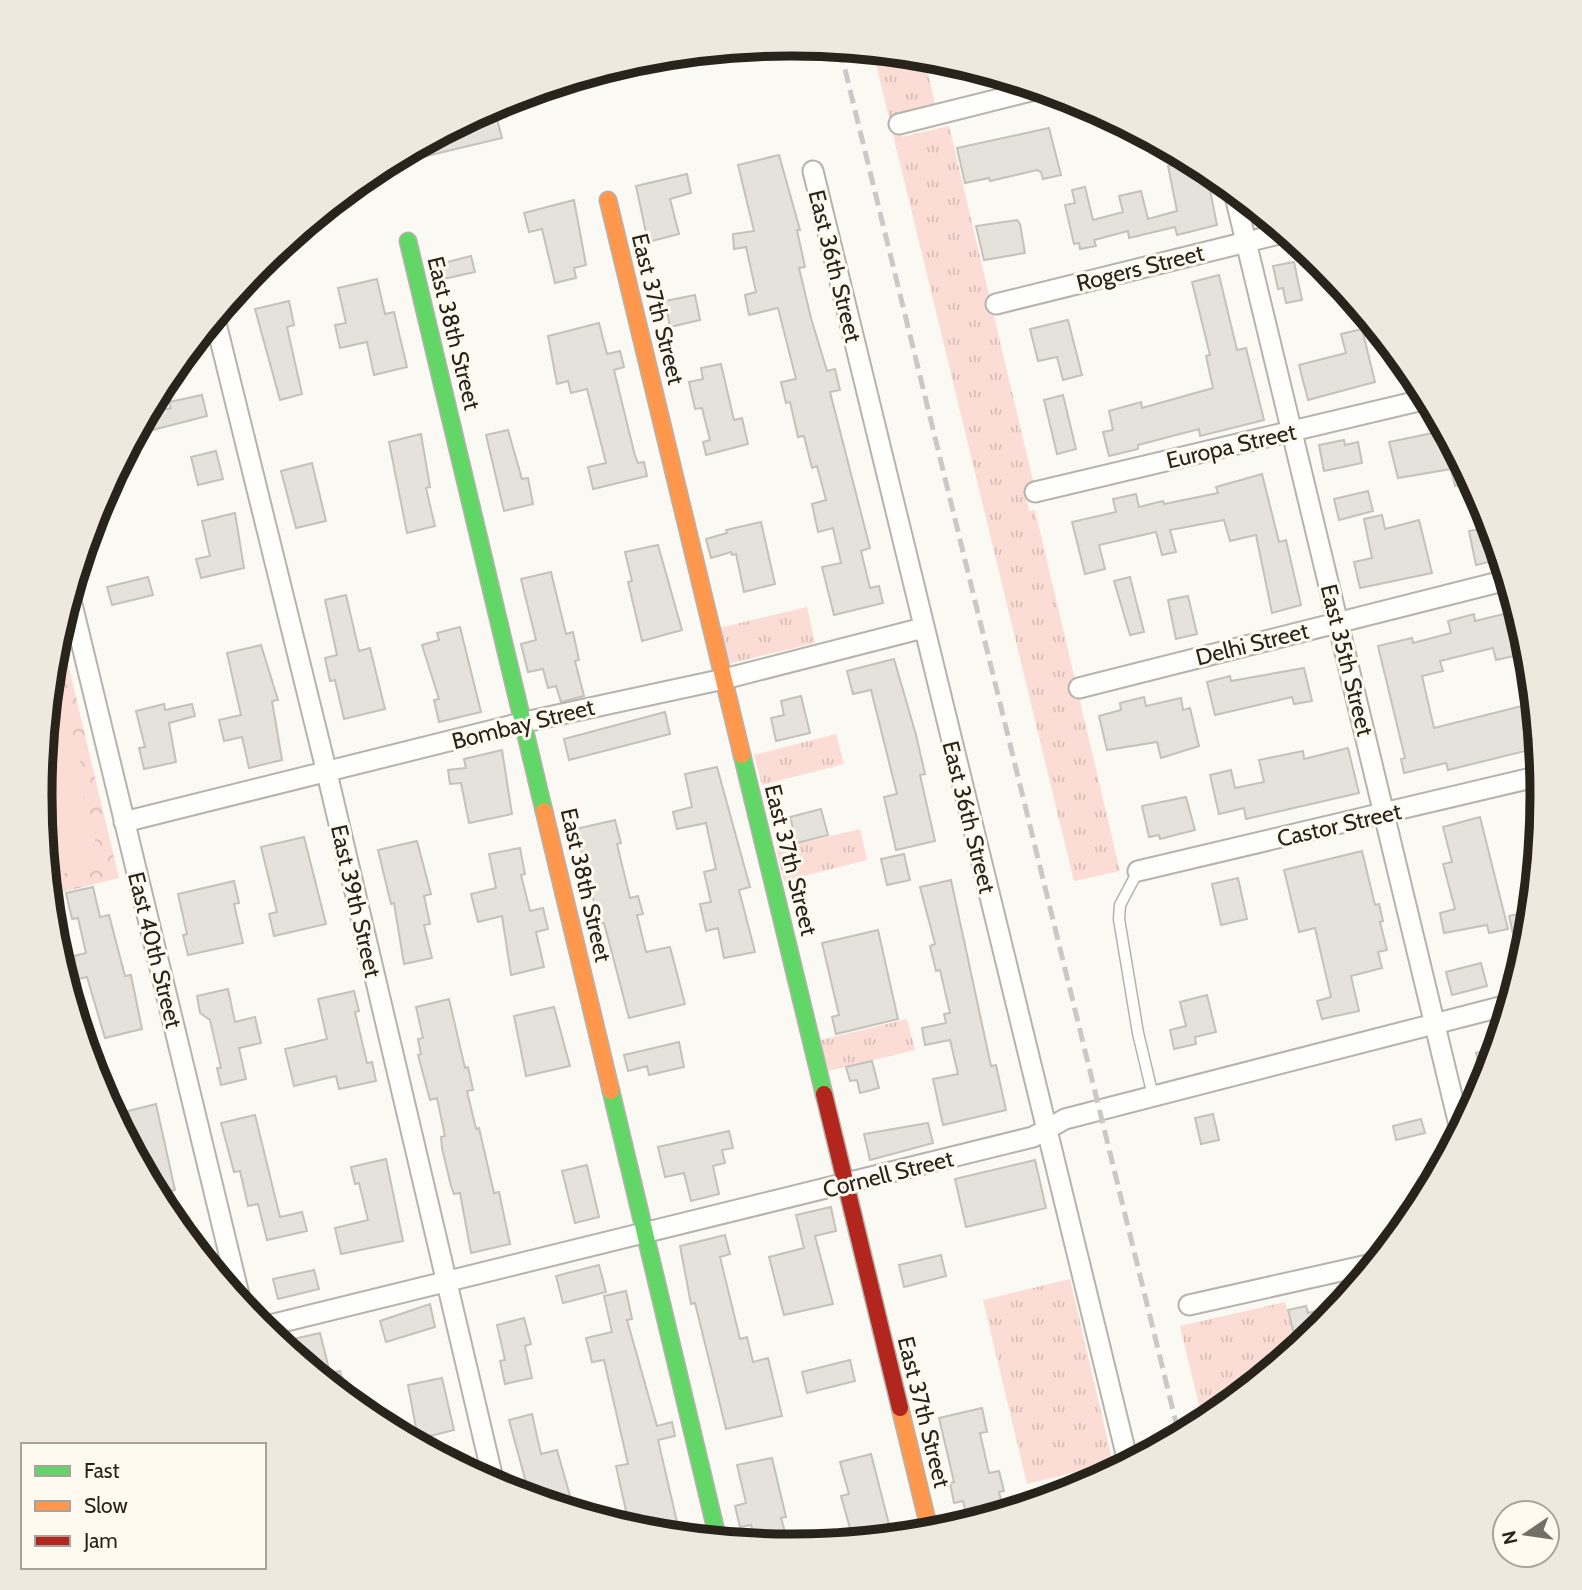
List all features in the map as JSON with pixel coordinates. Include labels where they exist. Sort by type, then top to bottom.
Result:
[{"type":"street","points":[[899,124],[1020,94]]},
{"type":"street","name":"East 36th Street","points":[[813,171],[1126,1453]]},
{"type":"street","name":"East 37th Street","points":[[608,200],[927,1520]]},
{"type":"street","name":"East 35th Street","points":[[1237,207],[1456,1114]]},
{"type":"street","name":"Rogers Street","points":[[996,304],[1273,236]]},
{"type":"street","name":"East 38th Street","points":[[408,241],[716,1529]]},
{"type":"street","name":"East 39th Street","points":[[218,330],[327,773],[491,1469]]},
{"type":"street","name":"Europa Street","points":[[1035,492],[1416,402]]},
{"type":"street","name":"Delhi Street","points":[[1079,688],[1497,582]]},
{"type":"street","name":"East 40th Street","points":[[75,615],[236,1282]]},
{"type":"street","name":"Bombay Street","points":[[124,822],[525,722],[724,679],[923,628]]},
{"type":"street","name":"Castor Street","points":[[1138,871],[1529,779]]},
{"type":"street","name":"Cornell Street","points":[[276,1324],[1033,1137],[1065,1119],[1497,1008]]},
{"type":"street","points":[[1189,1305],[1358,1267]]},
{"type":"lane","points":[[1138,871],[1120,905],[1119,919],[1138,1033],[1153,1096]]},
{"type":"green space","points":[[875,62],[927,70],[936,108],[898,116],[902,137],[949,126],[1034,485],[1025,488],[1029,511],[1035,510],[1120,871],[1074,881]]},
{"type":"green space","points":[[807,607],[815,643],[728,664],[719,628]]},
{"type":"green space","points":[[66,656],[119,878],[59,893],[52,795],[54,747]]},
{"type":"green space","points":[[61,685],[87,790],[80,805],[53,821],[52,795]]},
{"type":"green space","points":[[836,734],[844,764],[762,785],[754,755]]},
{"type":"green space","points":[[90,819],[101,865],[57,875],[53,828]]},
{"type":"green space","points":[[860,829],[867,860],[784,881],[776,849]]},
{"type":"green space","points":[[907,1019],[915,1050],[824,1072],[817,1041]]},
{"type":"green space","points":[[1070,1279],[1112,1460],[1095,1467],[1027,1484],[983,1300]]},
{"type":"green space","points":[[1285,1302],[1293,1336],[1241,1381],[1200,1410],[1180,1326]]},
{"type":"building","points":[[497,118],[502,138],[417,158]]},
{"type":"building","points":[[1049,128],[1061,175],[1043,179],[1041,172],[1037,170],[990,181],[989,178],[965,183],[957,148]]},
{"type":"building","points":[[779,155],[800,230],[797,230],[805,267],[799,268],[811,318],[827,371],[835,369],[840,390],[830,392],[870,548],[861,551],[870,588],[879,586],[883,603],[834,615],[822,567],[841,563],[833,528],[818,532],[812,504],[826,500],[817,466],[812,468],[804,436],[798,437],[790,402],[786,403],[781,382],[796,379],[778,308],[749,315],[745,295],[756,292],[746,247],[734,249],[733,234],[754,231],[738,165]]},
{"type":"building","points":[[1175,165],[1209,187],[1217,225],[1177,235],[1175,227],[1129,238],[1128,231],[1094,240],[1096,246],[1080,249],[1079,243],[1074,244],[1065,205],[1075,203],[1072,190],[1085,187],[1093,220],[1123,212],[1119,196],[1141,191],[1148,219],[1177,211],[1168,166]]},
{"type":"building","points":[[687,174],[691,193],[670,199],[679,234],[648,242],[636,186]]},
{"type":"building","points":[[574,200],[586,265],[574,268],[576,278],[555,283],[542,229],[529,232],[524,213]]},
{"type":"building","points":[[1017,220],[1025,253],[984,260],[976,226]]},
{"type":"building","points":[[471,256],[475,272],[439,280],[435,265]]},
{"type":"building","points":[[1294,262],[1302,300],[1286,303],[1283,288],[1278,289],[1273,266]]},
{"type":"building","points":[[1219,275],[1237,350],[1246,348],[1264,420],[1200,436],[1199,429],[1138,445],[1138,449],[1109,456],[1103,432],[1113,430],[1109,411],[1141,402],[1142,408],[1213,388],[1206,356],[1210,355],[1192,282]]},
{"type":"building","points":[[377,279],[385,314],[394,312],[407,367],[374,375],[367,342],[340,348],[335,325],[346,323],[338,288]]},
{"type":"building","points":[[695,295],[700,320],[670,327],[665,301]]},
{"type":"building","points":[[289,301],[294,325],[287,327],[302,394],[280,400],[255,309]]},
{"type":"building","points":[[1068,320],[1082,375],[1063,380],[1057,357],[1038,361],[1030,329]]},
{"type":"building","points":[[599,323],[607,354],[620,351],[624,367],[614,370],[635,456],[638,463],[644,462],[647,476],[593,489],[588,467],[606,463],[587,389],[571,393],[568,381],[557,384],[548,336]]},
{"type":"building","points":[[1362,329],[1375,382],[1308,400],[1299,365],[1346,353],[1341,334]]},
{"type":"building","points":[[721,364],[734,420],[742,418],[748,444],[706,455],[703,442],[710,440],[702,408],[695,409],[689,382],[703,379],[701,368]]},
{"type":"building","points":[[202,395],[207,416],[148,431],[161,410],[171,408],[169,402]]},
{"type":"building","points":[[1063,395],[1076,449],[1057,454],[1044,400]]},
{"type":"building","points":[[508,430],[522,479],[528,478],[533,504],[504,511],[486,435]]},
{"type":"building","points":[[1435,433],[1461,485],[1455,486],[1451,469],[1398,478],[1389,442]]},
{"type":"building","points":[[421,434],[430,487],[426,488],[435,526],[407,533],[389,442]]},
{"type":"building","points":[[1344,440],[1345,445],[1358,442],[1362,463],[1324,471],[1319,445]]},
{"type":"building","points":[[216,451],[223,479],[198,485],[191,457]]},
{"type":"building","points":[[312,463],[326,521],[296,528],[281,471]]},
{"type":"building","points":[[1262,474],[1279,542],[1286,540],[1301,605],[1272,613],[1256,535],[1230,541],[1224,520],[1170,530],[1176,552],[1162,555],[1156,532],[1099,545],[1105,569],[1085,574],[1072,522],[1116,512],[1113,499],[1136,494],[1139,507],[1163,501],[1164,504],[1218,493],[1216,487]]},
{"type":"building","points":[[1368,491],[1373,511],[1339,520],[1334,499]]},
{"type":"building","points":[[235,513],[244,568],[201,578],[196,559],[210,556],[202,521]]},
{"type":"building","points":[[1382,515],[1385,529],[1419,520],[1432,573],[1360,588],[1354,562],[1372,558],[1364,519]]},
{"type":"building","points":[[761,522],[775,584],[744,592],[736,554],[732,555],[731,552],[711,558],[706,539],[727,533],[726,530]]},
{"type":"building","points":[[1479,529],[1491,561],[1476,565],[1469,531]]},
{"type":"building","points":[[658,545],[682,630],[642,641],[628,582],[632,581],[625,552]]},
{"type":"building","points":[[551,572],[566,634],[573,632],[579,660],[575,661],[584,696],[561,702],[556,686],[548,688],[543,669],[528,672],[521,644],[536,640],[521,579]]},
{"type":"building","points":[[148,577],[153,595],[112,605],[107,587]]},
{"type":"building","points":[[1130,577],[1144,632],[1130,635],[1114,581]]},
{"type":"building","points":[[346,595],[359,651],[370,648],[385,709],[344,719],[335,680],[330,681],[325,658],[337,655],[325,600]]},
{"type":"building","points":[[1188,596],[1197,634],[1176,639],[1168,600]]},
{"type":"building","points":[[1506,613],[1516,656],[1496,660],[1493,648],[1440,661],[1443,671],[1422,676],[1434,728],[1524,706],[1528,750],[1448,770],[1446,763],[1404,773],[1401,759],[1405,758],[1378,646],[1412,638],[1413,643],[1451,633],[1448,621],[1474,614],[1475,621]]},
{"type":"building","points":[[460,627],[481,712],[439,722],[434,700],[439,699],[422,645],[439,640],[437,633]]},
{"type":"building","points":[[261,645],[278,700],[272,701],[282,760],[249,768],[242,737],[224,741],[219,720],[241,715],[227,653]]},
{"type":"building","points":[[894,659],[925,774],[920,775],[935,841],[896,850],[884,797],[897,794],[871,690],[853,694],[847,671]]},
{"type":"building","points":[[1304,668],[1312,701],[1294,704],[1292,697],[1215,715],[1207,682],[1230,676],[1231,681]]},
{"type":"building","points":[[801,696],[810,733],[776,741],[771,718],[784,715],[781,701]]},
{"type":"building","points":[[1144,697],[1146,706],[1181,698],[1183,710],[1190,708],[1199,746],[1161,758],[1157,742],[1107,750],[1099,716],[1121,710],[1120,703]]},
{"type":"building","points":[[164,704],[165,710],[192,704],[195,716],[169,723],[176,762],[144,769],[139,748],[145,747],[136,711]]},
{"type":"building","points":[[665,712],[670,734],[569,760],[564,739]]},
{"type":"building","points":[[1348,748],[1359,793],[1246,819],[1244,808],[1219,814],[1210,775],[1231,770],[1235,788],[1264,782],[1259,760],[1303,751],[1304,759]]},
{"type":"building","points":[[502,750],[512,814],[469,823],[461,783],[450,784],[448,770],[466,768],[464,759]]},
{"type":"building","points":[[717,767],[750,887],[739,890],[755,952],[724,958],[718,928],[706,931],[700,904],[711,902],[704,872],[716,869],[706,823],[677,829],[673,812],[692,807],[685,774]]},
{"type":"building","points":[[1186,797],[1195,830],[1160,839],[1159,835],[1149,837],[1142,806]]},
{"type":"building","points":[[821,809],[828,835],[797,843],[790,817]]},
{"type":"building","points":[[1480,817],[1508,929],[1489,933],[1487,925],[1444,933],[1440,913],[1455,909],[1443,864],[1452,862],[1443,827]]},
{"type":"building","points":[[615,820],[621,843],[617,844],[630,898],[638,896],[643,914],[637,915],[646,952],[670,947],[685,1004],[629,1018],[604,923],[593,925],[589,907],[595,906],[576,829]]},
{"type":"building","points":[[304,837],[326,924],[274,936],[269,914],[277,912],[261,847]]},
{"type":"building","points":[[417,841],[431,894],[424,896],[430,924],[424,925],[432,958],[404,964],[394,903],[391,904],[378,850]]},
{"type":"building","points":[[520,848],[525,874],[521,875],[530,911],[543,908],[548,929],[536,932],[544,967],[511,975],[502,916],[478,922],[471,894],[496,888],[489,854]]},
{"type":"building","points":[[1362,851],[1375,905],[1379,904],[1387,950],[1378,952],[1382,968],[1351,976],[1359,1011],[1322,1019],[1317,1001],[1331,997],[1315,928],[1299,932],[1284,870]]},
{"type":"building","points":[[904,854],[910,880],[887,885],[881,859]]},
{"type":"building","points":[[1238,878],[1247,919],[1221,925],[1212,884]]},
{"type":"building","points":[[951,880],[991,1066],[996,1065],[1006,1110],[943,1125],[933,1079],[958,1074],[950,1040],[925,1045],[922,1028],[946,1023],[944,1014],[950,1013],[940,970],[936,971],[930,946],[935,944],[920,887]]},
{"type":"building","points":[[234,881],[239,903],[234,904],[243,943],[188,955],[183,935],[187,934],[178,894]]},
{"type":"building","points":[[93,887],[100,917],[109,915],[125,976],[131,975],[142,1029],[105,1038],[87,977],[79,979],[74,956],[86,953],[78,918],[72,919],[66,893]]},
{"type":"building","points":[[1519,914],[1515,941],[1509,916]]},
{"type":"building","points":[[878,930],[898,1019],[836,1034],[832,1017],[839,1015],[822,943]]},
{"type":"building","points":[[1481,963],[1487,986],[1452,995],[1446,972]]},
{"type":"building","points":[[228,989],[235,1022],[255,1017],[261,1043],[239,1048],[246,1079],[221,1085],[217,1068],[221,1068],[210,1020],[200,1013],[197,996]]},
{"type":"building","points":[[354,991],[359,1011],[355,1012],[367,1063],[372,1062],[376,1081],[339,1089],[336,1076],[294,1086],[285,1049],[327,1039],[318,999]]},
{"type":"building","points":[[1207,995],[1216,1032],[1195,1037],[1196,1044],[1174,1049],[1170,1030],[1186,1026],[1180,1002]]},
{"type":"building","points":[[449,999],[465,1068],[468,1067],[473,1090],[467,1091],[476,1129],[479,1128],[494,1193],[499,1192],[510,1244],[471,1253],[460,1193],[454,1194],[442,1148],[441,1137],[445,1136],[437,1098],[430,1100],[418,1055],[421,1054],[418,1039],[423,1038],[416,1007]]},
{"type":"building","points":[[554,1007],[570,1066],[526,1076],[514,1016]]},
{"type":"building","points":[[679,1042],[684,1067],[649,1075],[647,1066],[628,1071],[624,1055]]},
{"type":"building","points":[[1483,1051],[1479,1063],[1476,1053]]},
{"type":"building","points":[[872,1061],[879,1088],[860,1093],[857,1080],[850,1081],[846,1067]]},
{"type":"building","points":[[156,1104],[175,1190],[171,1191],[172,1198],[132,1127],[128,1111]]},
{"type":"building","points":[[1213,1114],[1219,1140],[1201,1144],[1195,1118]]},
{"type":"building","points":[[255,1115],[280,1217],[302,1212],[307,1231],[267,1240],[258,1204],[248,1206],[240,1171],[234,1172],[221,1123]]},
{"type":"building","points":[[1421,1119],[1425,1133],[1396,1140],[1393,1126]]},
{"type":"building","points":[[928,1123],[933,1143],[870,1160],[864,1134]]},
{"type":"building","points":[[729,1131],[733,1148],[722,1150],[725,1163],[713,1166],[719,1194],[691,1201],[684,1173],[665,1177],[658,1147]]},
{"type":"building","points":[[386,1159],[403,1241],[341,1254],[335,1228],[368,1220],[359,1183],[355,1184],[351,1167]]},
{"type":"building","points":[[1035,1160],[1046,1208],[966,1227],[955,1179]]},
{"type":"building","points":[[587,1165],[599,1217],[575,1223],[562,1171]]},
{"type":"building","points":[[831,1207],[836,1231],[815,1236],[833,1304],[784,1315],[769,1257],[804,1248],[796,1215]]},
{"type":"building","points":[[725,1235],[730,1254],[720,1257],[740,1339],[747,1337],[753,1362],[768,1358],[782,1416],[726,1429],[695,1303],[691,1304],[680,1246]]},
{"type":"building","points":[[941,1255],[946,1276],[904,1287],[899,1265]]},
{"type":"building","points":[[599,1265],[606,1292],[563,1303],[556,1276]]},
{"type":"building","points":[[314,1270],[319,1289],[278,1299],[273,1279]]},
{"type":"building","points":[[626,1291],[632,1319],[627,1320],[657,1426],[672,1422],[675,1436],[658,1440],[677,1524],[627,1514],[616,1466],[628,1464],[604,1360],[592,1362],[586,1338],[612,1332],[604,1296]]},
{"type":"building","points":[[430,1304],[435,1327],[386,1342],[380,1321]]},
{"type":"building","points":[[1306,1306],[1308,1313],[1319,1310],[1294,1335],[1288,1310]]},
{"type":"building","points":[[524,1318],[531,1344],[525,1346],[532,1378],[505,1384],[500,1361],[505,1360],[497,1325]]},
{"type":"building","points":[[320,1333],[330,1371],[304,1350],[293,1339]]},
{"type":"building","points":[[850,1360],[855,1381],[807,1393],[802,1372]]},
{"type":"building","points":[[340,1371],[343,1382],[331,1373]]},
{"type":"building","points":[[442,1378],[454,1430],[426,1437],[417,1432],[408,1385]]},
{"type":"building","points":[[982,1408],[987,1432],[980,1433],[989,1473],[999,1471],[1004,1491],[999,1492],[1002,1502],[966,1512],[963,1501],[954,1503],[950,1483],[954,1482],[939,1418]]},
{"type":"building","points":[[532,1414],[541,1454],[557,1450],[571,1499],[526,1484],[509,1420]]},
{"type":"building","points":[[871,1454],[890,1527],[851,1531],[841,1496],[849,1494],[840,1462]]},
{"type":"building","points":[[772,1458],[786,1517],[781,1518],[786,1534],[753,1532],[751,1525],[740,1527],[735,1506],[746,1503],[737,1465]]},
{"type":"railway","points":[[842,58],[1176,1425]]},
{"type":"traffic: fast","points":[[408,241],[544,811]]},
{"type":"traffic: fast","points":[[742,755],[824,1094]]},
{"type":"traffic: fast","points":[[611,1091],[716,1529]]},
{"type":"traffic: slow","points":[[608,200],[742,755]]},
{"type":"traffic: slow","points":[[544,811],[611,1091]]},
{"type":"traffic: slow","points":[[900,1408],[927,1520]]},
{"type":"traffic: jam","points":[[824,1094],[900,1408]]}]
